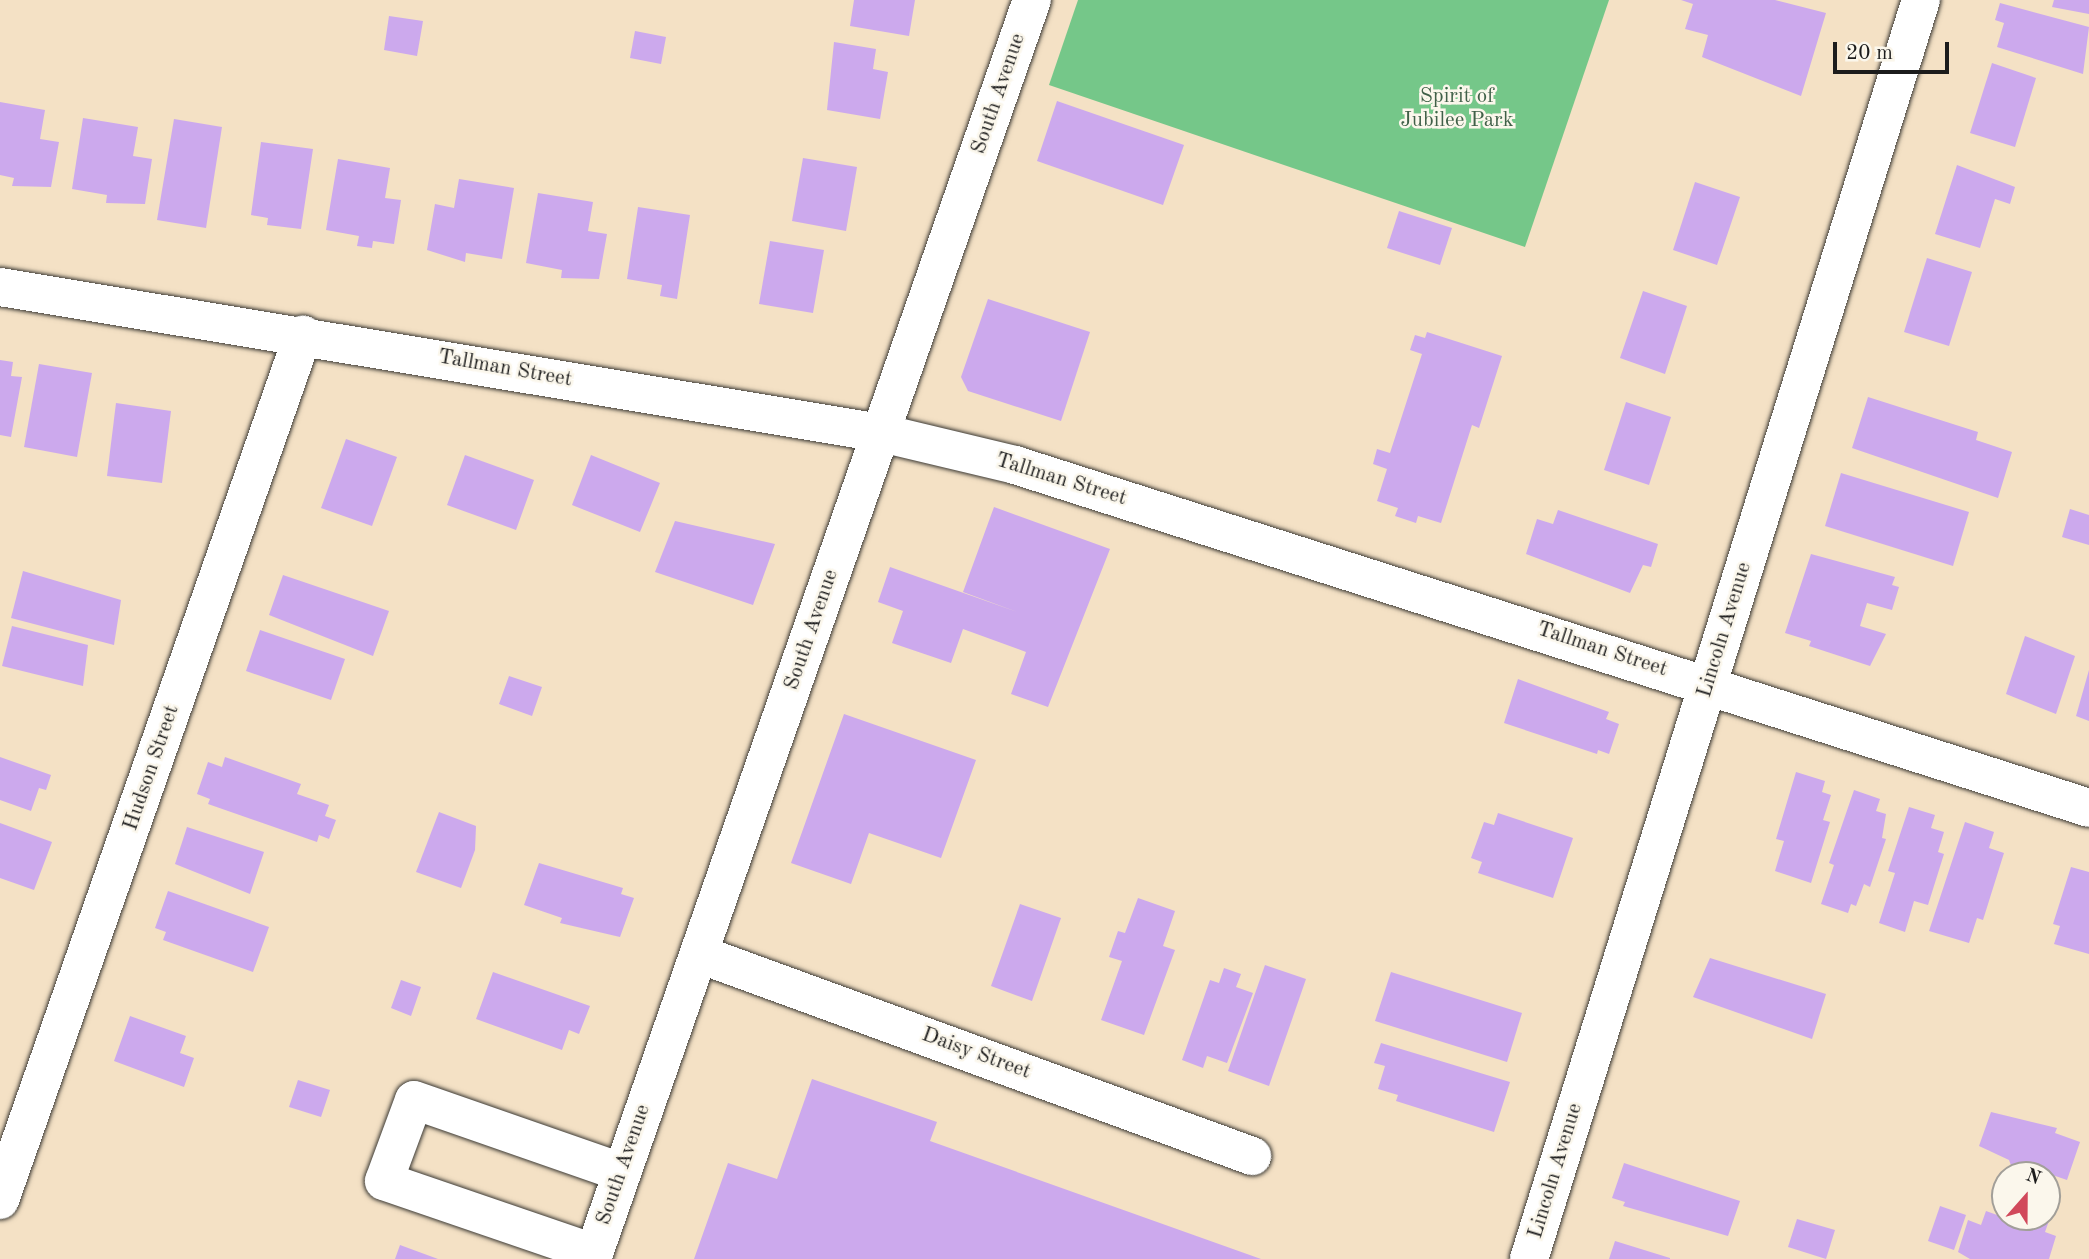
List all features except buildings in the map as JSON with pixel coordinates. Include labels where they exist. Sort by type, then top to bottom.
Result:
[{"type":"street","name":"South Avenue","points":[[593,1256],[1032,0]]},
{"type":"street","name":"Lincoln Avenue","points":[[1529,1259],[1921,0]]},
{"type":"street","name":"Tallman Street","points":[[0,287],[303,335],[881,433],[1015,465],[1708,683],[2089,808]]},
{"type":"street","name":"Hudson Street","points":[[0,1200],[303,335]]},
{"type":"street","name":"Daisy Street","points":[[699,954],[1252,1156]]},
{"type":"street","points":[[593,1256],[384,1181],[414,1100],[621,1172]]},
{"type":"green space","name":"Spirit of Jubilee Park","points":[[1078,0],[1609,0],[1525,247],[1049,85]]}]
